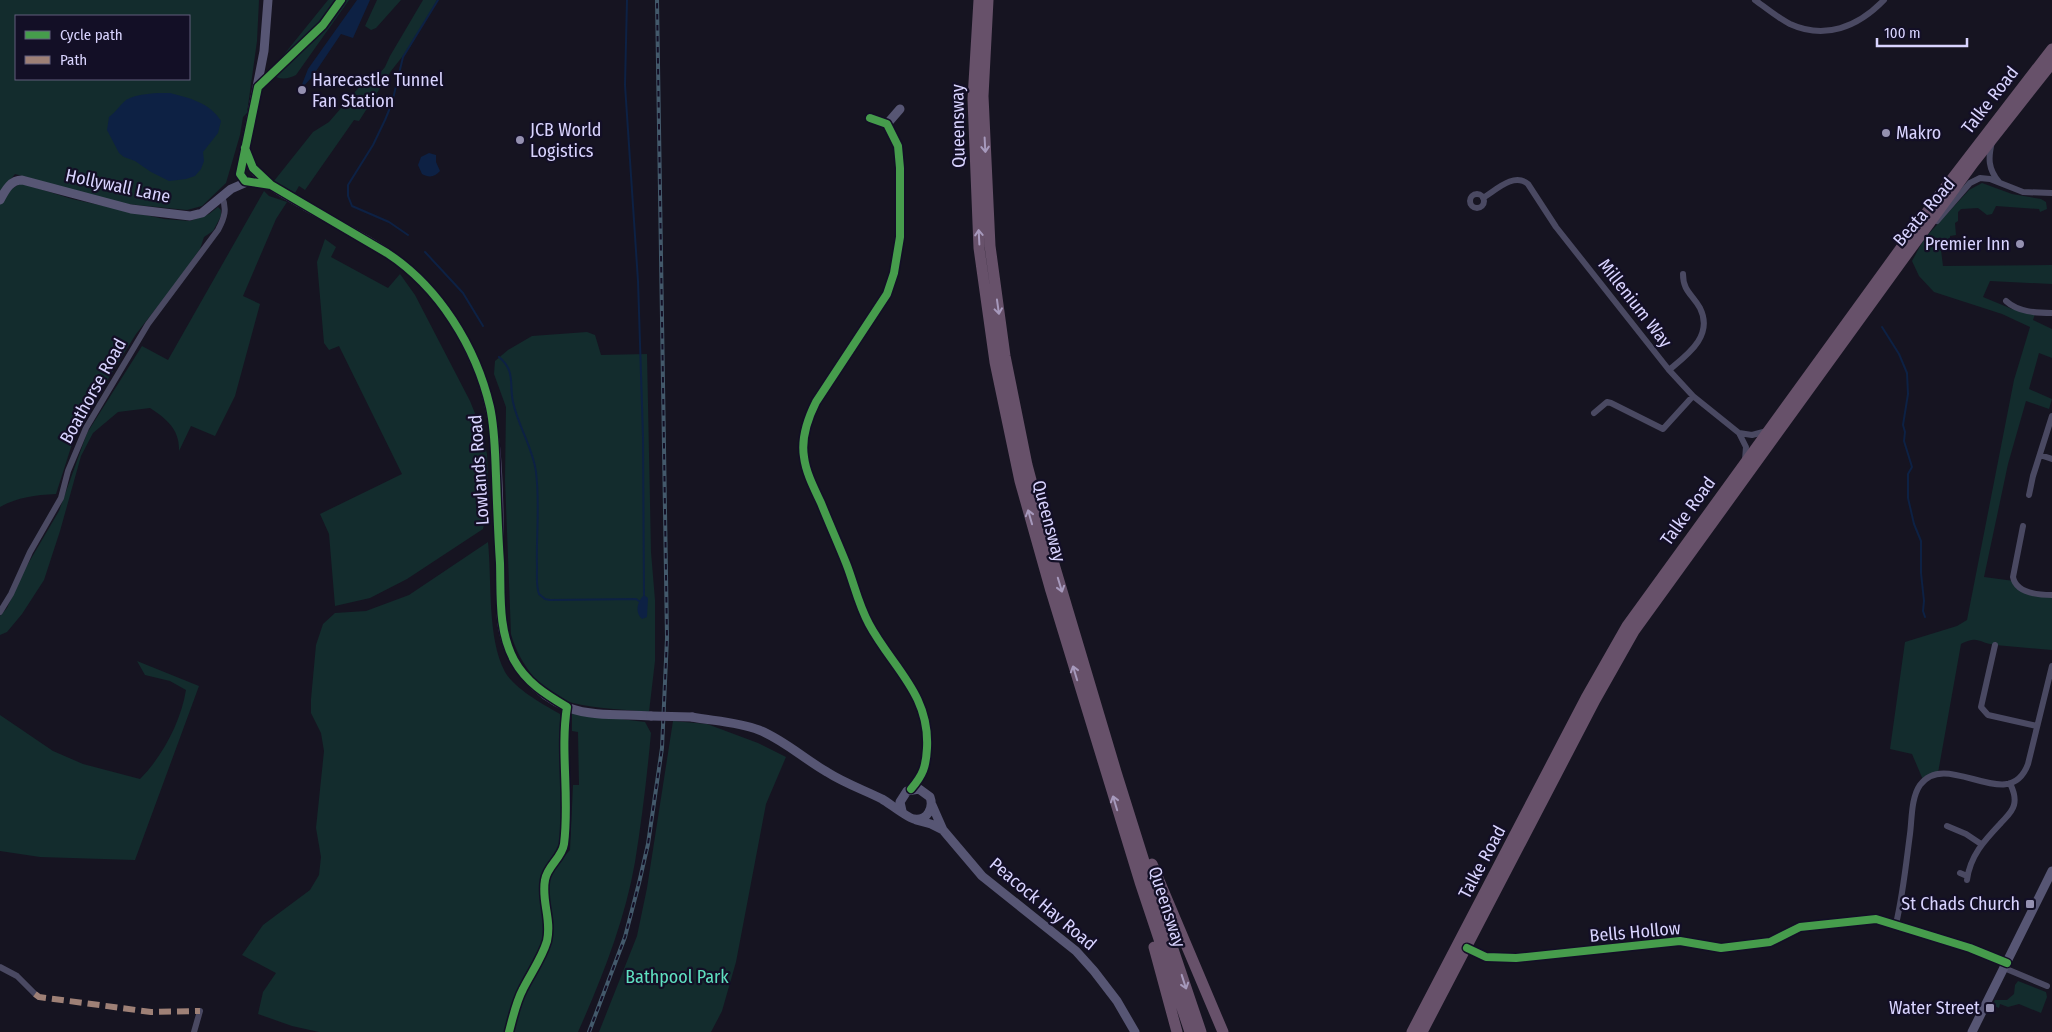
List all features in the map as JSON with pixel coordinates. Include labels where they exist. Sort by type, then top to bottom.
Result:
[{"type":"highway","points":[[973,99],[974,0]]},
{"type":"highway","name":"Queensway","points":[[979,0],[973,99],[980,248],[995,362],[1025,500],[1059,619],[1121,823],[1190,1032]]},
{"type":"highway","name":"Queensway","points":[[989,0],[983,96],[990,246],[1005,356],[1027,464],[1048,544],[1116,772],[1201,1032]]},
{"type":"highway","name":"Talke Road","points":[[1412,1032],[1586,698],[1627,626],[1938,197],[2052,49]]},
{"type":"highway","name":"Talke Road","points":[[1422,1032],[1590,708],[1634,631],[1901,262],[2052,63]]},
{"type":"highway","points":[[1116,772],[1158,880],[1223,1032]]},
{"type":"highway","points":[[1121,823],[1177,1032]]},
{"type":"street","name":"Hollywall Lane","points":[[231,189],[241,170],[264,51],[268,0]]},
{"type":"street","points":[[1755,0],[1788,23],[1807,30],[1823,31],[1850,26],[1875,9],[1884,0]]},
{"type":"street","points":[[887,124],[900,109]]},
{"type":"street","points":[[870,118],[887,124],[898,146],[900,168],[900,237],[894,274],[887,294],[816,402],[808,418],[804,456],[810,479],[865,616],[921,706],[928,732],[926,758],[922,776],[900,802],[902,811]]},
{"type":"street","points":[[1992,140],[1989,164],[1992,174],[2000,182]]},
{"type":"street","points":[[245,148],[254,169],[255,176],[249,181],[242,179],[241,170],[247,166],[254,169]]},
{"type":"street","name":"Lowlands Road","points":[[254,169],[271,185],[374,244],[401,262],[428,287],[445,310],[477,366],[490,408],[495,441],[502,630],[513,659],[522,672],[542,693],[566,707],[580,711],[651,716]]},
{"type":"street","name":"Beata Road","points":[[1901,262],[1970,182],[1980,178],[2000,182],[2023,192],[2052,193]]},
{"type":"street","name":"Millenium Way","points":[[1483,198],[1516,179],[1523,180],[1528,184],[1556,227],[1669,370],[1693,396],[1739,433]]},
{"type":"street","name":"Hollywall Lane","points":[[0,200],[7,188],[16,180],[22,180],[131,209],[190,216],[202,213],[231,189],[249,181]]},
{"type":"street","name":"Lowlands Road","points":[[249,181],[271,185]]},
{"type":"street","name":"Boathorse Road","points":[[0,612],[11,594],[30,552],[61,498],[68,471],[86,428],[148,324],[218,230],[224,218],[226,207],[222,196]]},
{"type":"street","points":[[1669,370],[1689,354],[1699,342],[1703,327],[1700,309],[1683,285],[1683,274]]},
{"type":"street","points":[[2006,301],[2013,307],[2052,314]]},
{"type":"street","points":[[1594,413],[1607,402],[1663,429],[1693,396]]},
{"type":"street","points":[[2029,495],[2052,416]]},
{"type":"street","points":[[1739,433],[1752,435],[1768,431]]},
{"type":"street","points":[[1739,433],[1746,447],[1745,461]]},
{"type":"street","points":[[2040,455],[2052,459]]},
{"type":"street","points":[[2023,526],[2013,577],[2014,581],[2024,590],[2052,595]]},
{"type":"street","points":[[1995,645],[1981,706],[1982,710],[1988,715],[2036,726]]},
{"type":"street","points":[[1896,924],[1902,900],[1914,802],[1921,784],[1938,773],[1947,773],[1995,785],[2010,783],[2021,775],[2026,769],[2052,666]]},
{"type":"street","name":"Peacock Hay Road","points":[[651,716],[692,717],[728,723],[768,734],[827,773],[882,799],[914,820],[931,824],[943,830],[982,876],[1076,950],[1117,1001],[1135,1032]]},
{"type":"street","points":[[922,776],[943,830]]},
{"type":"street","points":[[1960,873],[1967,878],[1971,863],[1981,844],[2014,806],[2015,797],[2010,783]]},
{"type":"street","points":[[882,799],[908,791],[924,790],[931,801],[930,810],[924,818],[914,820]]},
{"type":"street","points":[[1947,826],[1966,834],[1981,844]]},
{"type":"street","points":[[1972,1032],[2052,871]]},
{"type":"street","name":"Bells Hollow","points":[[1467,948],[1486,957],[1516,958],[1680,941],[1722,948],[1770,942],[1800,927],[1876,919],[1970,948],[2005,965]]},
{"type":"street","points":[[2005,965],[2043,986]]},
{"type":"street","points":[[0,967],[16,976],[35,994]]},
{"type":"street","points":[[194,1032],[200,1011]]},
{"type":"green space","points":[[0,0],[259,0],[257,41],[247,113],[243,117],[240,135],[226,183],[202,206],[187,210],[117,203],[15,174],[0,192]]},
{"type":"green space","points":[[328,0],[349,0],[296,75],[282,78],[269,73]]},
{"type":"green space","points":[[377,0],[401,0],[376,28],[371,30],[365,26]]},
{"type":"green space","points":[[423,0],[437,0],[410,47],[391,71],[359,121],[354,120],[305,190],[299,186],[295,193],[274,181],[313,132],[329,122],[361,85],[380,73],[385,67]]},
{"type":"green space","points":[[21,183],[72,199],[164,219],[190,221],[209,214],[218,207],[221,210],[221,216],[213,231],[204,237],[200,249],[176,283],[136,334],[87,413],[73,441],[56,494],[27,497],[0,507],[0,204],[7,192]]},
{"type":"green space","points":[[1982,183],[2012,194],[2041,199],[2046,202],[2047,209],[2040,212],[2039,209],[1996,206],[1992,214],[1987,215],[1978,208],[1961,209],[1958,212],[1958,221],[1955,223],[1956,235],[1950,236],[1950,249],[1941,250],[1943,266],[2052,265],[2052,284],[1990,281],[1983,297],[2012,309],[2035,314],[2033,320],[2052,329],[2052,358],[2039,353],[2029,389],[2052,399],[2049,409],[2026,401],[2008,464],[1984,577],[2014,581],[2019,588],[2052,595],[2052,650],[1995,645],[1978,640],[1967,641],[1961,644],[1938,773],[1924,782],[1912,754],[1890,749],[1905,642],[1957,626],[1967,620],[2014,380],[2030,327],[2002,314],[1934,292],[1919,276],[1912,261],[1924,239],[1969,190]]},
{"type":"green space","points":[[264,191],[269,196],[287,202],[276,219],[243,296],[260,304],[235,396],[215,436],[191,426],[179,451],[175,431],[162,416],[150,408],[118,412],[93,433],[81,456],[44,580],[22,614],[7,632],[0,635],[0,616],[7,608],[22,574],[59,511],[87,433],[142,346],[168,360]]},
{"type":"green space","points":[[325,239],[336,247],[331,257],[388,288],[400,274],[415,295],[470,401],[480,426],[487,454],[489,501],[483,529],[407,579],[370,598],[335,606],[329,534],[320,514],[402,474],[339,346],[329,350],[324,343],[317,262]]},
{"type":"green space","points":[[587,332],[595,335],[601,355],[647,354],[651,552],[655,600],[655,661],[649,712],[591,707],[573,703],[551,693],[533,676],[526,666],[511,634],[505,480],[506,407],[494,374],[495,361],[508,350],[532,336]]},
{"type":"green space","points":[[488,542],[491,609],[495,643],[499,658],[505,672],[515,684],[560,714],[564,823],[561,848],[548,862],[540,892],[545,915],[545,930],[541,944],[512,1005],[504,1032],[319,1032],[292,1026],[258,1014],[263,992],[276,973],[242,955],[263,925],[310,890],[319,875],[321,857],[316,828],[324,751],[321,733],[311,713],[311,699],[316,645],[323,624],[335,613],[366,611],[409,595]]},
{"type":"green space","points":[[137,661],[199,686],[135,860],[40,857],[0,851],[0,715],[53,751],[83,764],[140,779],[156,760],[170,738],[184,702],[186,690],[170,681],[145,675]]},
{"type":"green space","points":[[572,713],[645,722],[651,733],[644,798],[631,884],[612,948],[578,1032],[512,1032],[524,994],[548,951],[551,920],[549,880],[557,864],[570,850],[573,785],[579,785],[578,732],[572,731]]},
{"type":"green space","name":"Bathpool Park","points":[[673,721],[707,724],[758,743],[786,757],[766,804],[736,962],[722,1011],[711,1032],[599,1032],[637,936],[647,888]]},
{"type":"green space","points":[[2018,981],[2046,992],[2047,997],[2041,1013],[2019,1004],[2008,1007],[2000,1004],[1999,1008],[1992,1005],[1995,1000],[2007,1000],[2014,994],[2015,985]]},
{"type":"water","points":[[357,0],[370,0],[353,38],[341,34],[312,77],[302,88],[308,69]]},
{"type":"water","points":[[154,93],[170,93],[192,99],[205,106],[221,121],[218,133],[203,152],[204,161],[201,169],[195,176],[169,181],[119,153],[107,130],[109,117],[126,100]]},
{"type":"water","points":[[429,153],[436,155],[436,162],[440,171],[432,176],[422,174],[418,165],[421,157]]},
{"type":"water","points":[[644,595],[648,598],[647,617],[642,619],[638,614],[638,608],[639,602]]},
{"type":"waterway","points":[[408,235],[389,222],[352,206],[348,196],[348,185],[373,145],[385,120],[392,103],[403,57],[438,0]]},
{"type":"waterway","points":[[627,0],[625,85],[638,281],[643,436],[644,595]]},
{"type":"waterway","points":[[425,252],[463,293],[483,326]]},
{"type":"waterway","points":[[1882,327],[1899,354],[1907,373],[1908,394],[1903,425],[1905,432],[1904,441],[1912,467],[1908,474],[1908,498],[1914,524],[1921,541],[1921,573],[1925,617]]},
{"type":"waterway","points":[[499,357],[510,373],[515,411],[532,454],[536,472],[538,508],[537,588],[539,594],[545,599],[550,600],[636,599],[639,601]]},
{"type":"railway","points":[[589,1032],[625,937],[639,883],[648,844],[662,748],[667,638],[657,0]]},
{"type":"marked path","points":[[35,994],[39,997],[151,1012],[200,1011]]},
{"type":"cycle path","points":[[271,185],[245,181],[240,174],[258,87],[323,25],[341,0]]},
{"type":"cycle path","points":[[870,118],[887,124],[898,146],[900,168],[900,237],[894,273],[887,294],[816,402],[806,429],[803,450],[808,475],[846,563],[865,616],[878,639],[908,682],[922,712],[926,729],[926,760],[921,775],[911,789]]},
{"type":"cycle path","points":[[245,148],[253,168],[271,185],[387,253],[423,283],[453,320],[465,341],[484,385],[494,433],[501,600],[505,637],[514,660],[524,675],[544,692],[567,707],[564,741],[566,827],[563,849],[546,875],[545,880],[544,895],[548,925],[547,941],[521,994],[509,1032]]},
{"type":"cycle path","points":[[1467,948],[1486,957],[1516,958],[1680,941],[1721,948],[1770,942],[1800,927],[1876,919],[1970,948],[2007,963]]},
{"type":"place","name":"Harecastle Tunnel Fan Station","points":[[302,90]]},
{"type":"place","name":"Makro","points":[[1886,133]]},
{"type":"place","name":"JCB World Logistics","points":[[520,140]]},
{"type":"place","name":"Premier Inn","points":[[2020,244]]},
{"type":"place","name":"St Chads Church","points":[[2030,904]]},
{"type":"place","name":"Water Street","points":[[1990,1008]]}]
